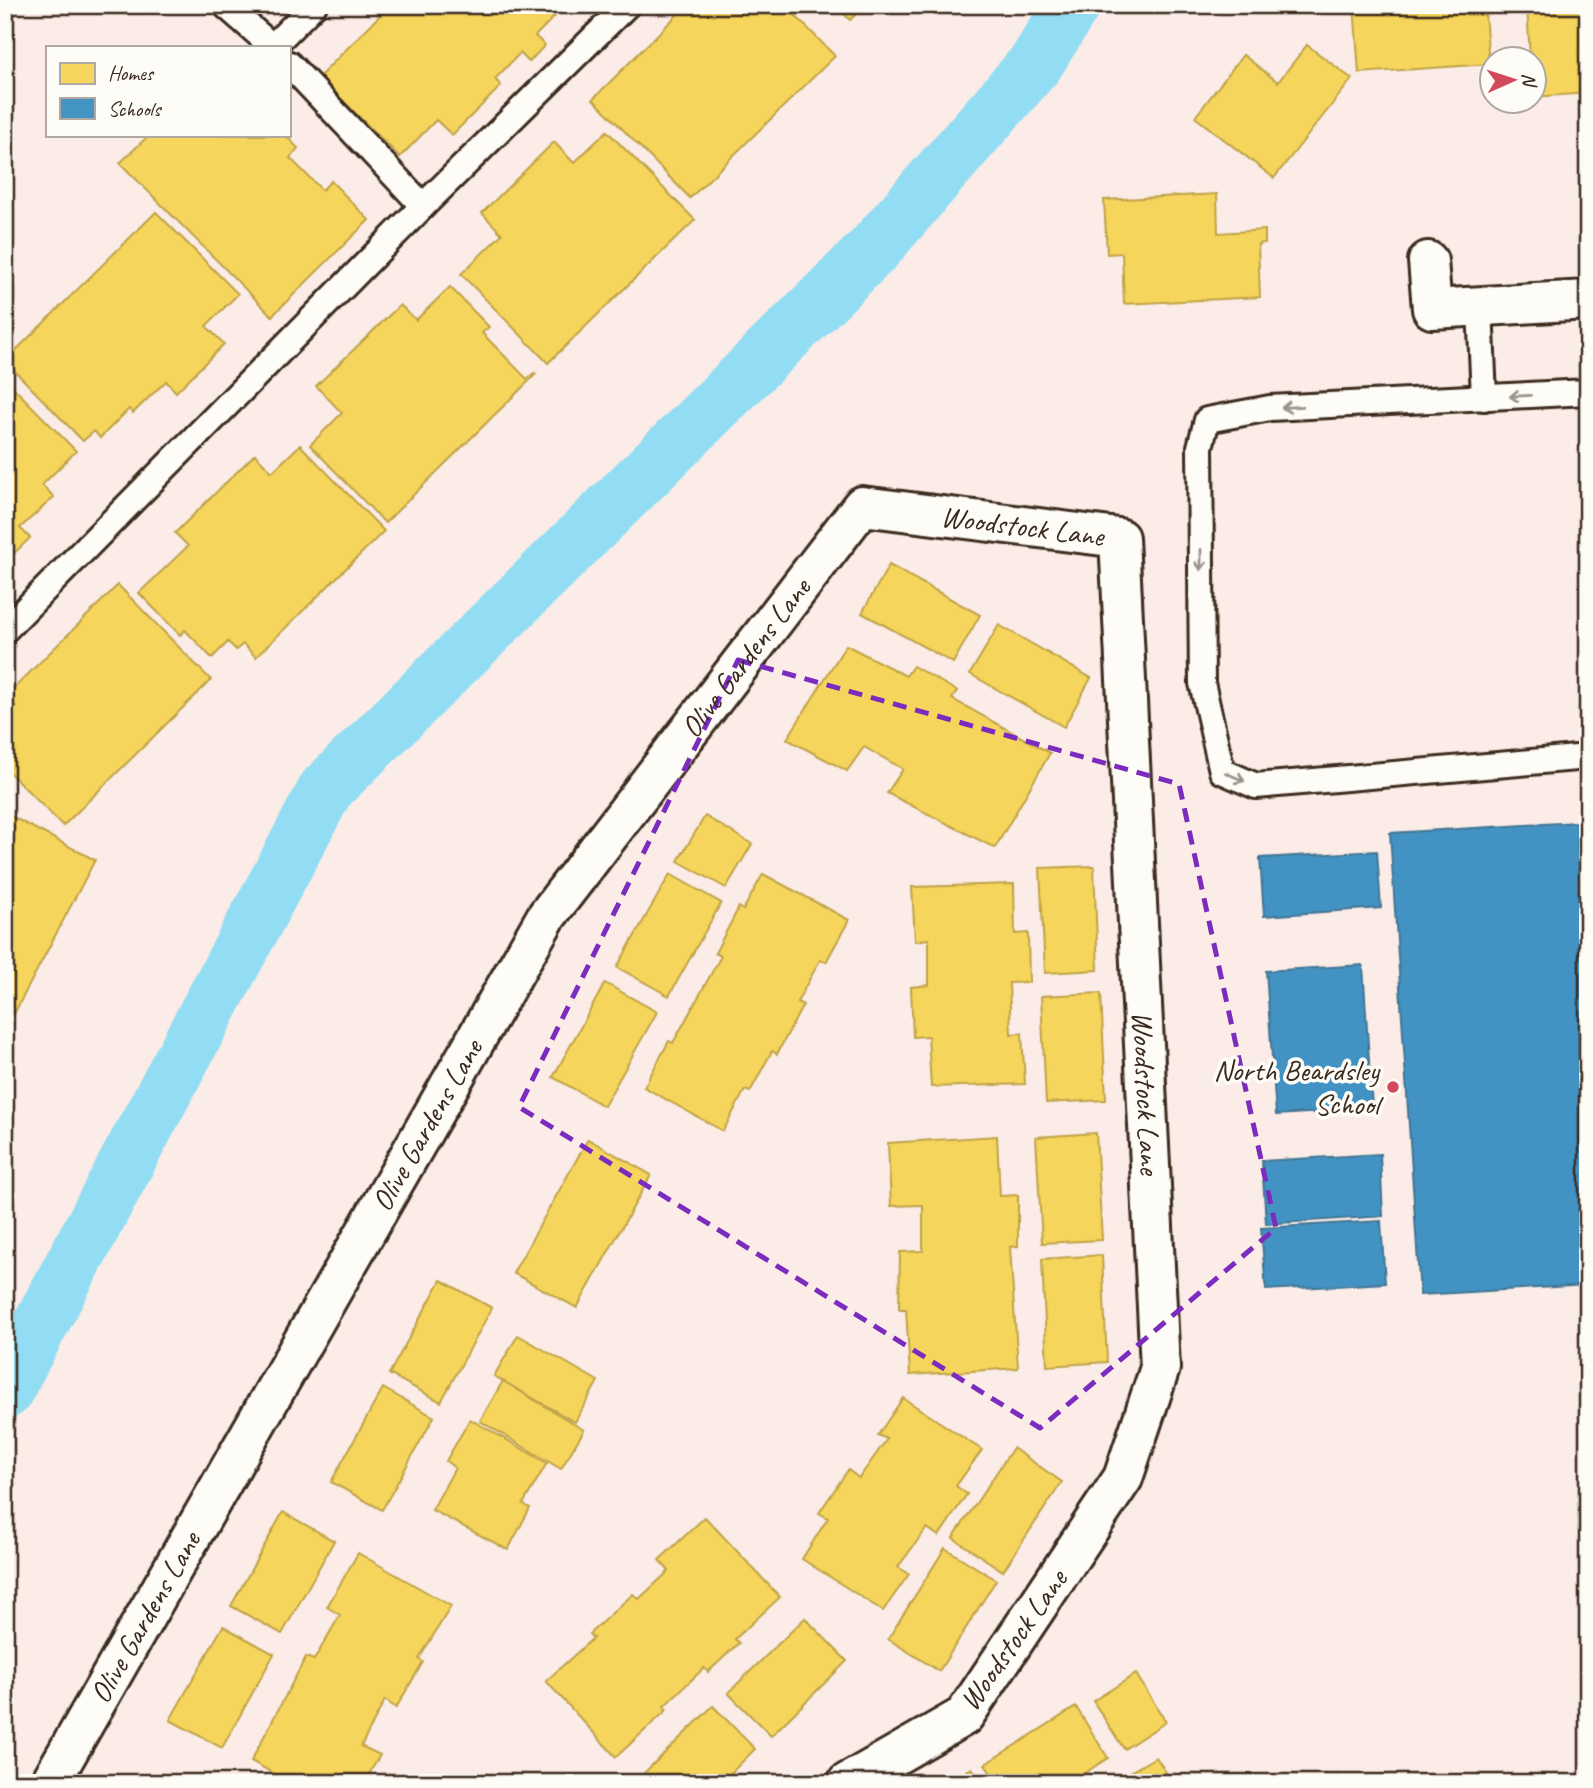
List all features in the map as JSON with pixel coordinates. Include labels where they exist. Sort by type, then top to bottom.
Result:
[{"type":"street","points":[[1428,261],[1432,309],[1588,300]]},
{"type":"street","name":"Olive Gardens Lane","points":[[50,1783],[546,918],[862,506]]},
{"type":"street","name":"Woodstock Lane","points":[[847,1783],[964,1716],[1123,1478],[1160,1368],[1119,538],[862,506]]},
{"type":"lane","points":[[225,5],[272,46]]},
{"type":"lane","points":[[274,46],[314,5]]},
{"type":"lane","points":[[5,630],[423,206],[627,5]]},
{"type":"lane","points":[[290,65],[423,206]]},
{"type":"lane","points":[[1480,307],[1484,398]]},
{"type":"lane","points":[[1588,392],[1270,408],[1207,420],[1200,447],[1202,682],[1222,771],[1256,786],[1588,757]]},
{"type":"highlighted area","points":[[738,660],[1179,784],[1276,1228],[1040,1428],[519,1107]]},
{"type":"building: Homes","points":[[390,5],[558,5],[562,9],[535,36],[545,45],[529,62],[520,53],[495,79],[501,86],[452,135],[436,120],[400,157],[319,77]]},
{"type":"building: Homes","points":[[687,5],[785,5],[835,56],[690,198],[593,99]]},
{"type":"building: Homes","points":[[836,5],[865,5],[850,20]]},
{"type":"building: Homes","points":[[1354,5],[1493,5],[1493,13],[1485,13],[1488,46],[1478,46],[1478,65],[1359,73]]},
{"type":"building: Homes","points":[[1527,5],[1588,5],[1588,93],[1548,96],[1548,46],[1529,46]]},
{"type":"building: Homes","points":[[1307,45],[1352,79],[1274,178],[1195,117],[1243,55],[1278,82]]},
{"type":"building: Homes","points":[[5,64],[13,236],[5,236]]},
{"type":"building: Homes","points":[[607,131],[695,220],[548,363],[461,274],[502,234],[482,213],[554,142],[574,163]]},
{"type":"building: Homes","points":[[148,136],[286,136],[298,148],[290,158],[322,190],[331,181],[369,220],[272,316],[120,163]]},
{"type":"building: Homes","points":[[1217,194],[1218,233],[1265,230],[1265,243],[1258,244],[1260,297],[1124,304],[1122,253],[1107,254],[1104,200]]},
{"type":"building: Homes","points":[[156,212],[238,294],[206,326],[224,344],[176,392],[166,381],[133,413],[129,409],[100,438],[94,431],[83,441],[5,361]]},
{"type":"building: Homes","points":[[450,287],[489,327],[482,333],[527,379],[536,374],[385,523],[310,445],[342,413],[316,386],[400,305],[416,320]]},
{"type":"building: Homes","points":[[5,379],[76,451],[42,485],[54,497],[20,528],[30,538],[5,562]]},
{"type":"building: Homes","points":[[300,445],[384,531],[256,657],[243,644],[236,650],[228,642],[212,658],[185,630],[180,635],[139,593],[188,546],[175,533],[255,454],[272,472]]},
{"type":"building: Homes","points":[[889,565],[980,615],[953,663],[862,613]]},
{"type":"building: Homes","points":[[118,585],[211,680],[63,826],[5,768],[5,718],[16,707],[6,696]]},
{"type":"building: Homes","points":[[999,625],[1091,678],[1064,727],[970,674]]},
{"type":"building: Homes","points":[[846,645],[906,676],[913,666],[957,691],[952,699],[1050,753],[995,848],[887,793],[903,769],[864,747],[847,771],[787,739]]},
{"type":"building: Homes","points":[[5,813],[95,860],[5,1031]]},
{"type":"building: Homes","points":[[705,816],[752,844],[726,888],[678,861]]},
{"type":"building: Homes","points":[[1094,866],[1098,970],[1045,973],[1040,868]]},
{"type":"building: Homes","points":[[670,874],[721,903],[669,996],[617,967]]},
{"type":"building: Homes","points":[[763,874],[849,920],[826,962],[820,960],[797,1002],[803,1005],[777,1054],[772,1051],[750,1092],[745,1090],[723,1131],[644,1087],[669,1041],[673,1043],[721,956],[715,953],[739,907],[743,910]]},
{"type":"building: Homes","points":[[1014,884],[1015,934],[1028,933],[1029,982],[1009,983],[1011,1034],[1022,1033],[1025,1084],[931,1087],[928,1036],[913,1037],[911,987],[929,985],[929,939],[915,941],[912,887]]},
{"type":"building: Homes","points":[[605,983],[657,1012],[604,1106],[553,1077]]},
{"type":"building: Homes","points":[[1101,993],[1106,1100],[1046,1103],[1041,996]]},
{"type":"building: Homes","points":[[1096,1133],[1102,1240],[1042,1243],[1036,1137]]},
{"type":"building: Homes","points":[[997,1136],[1000,1196],[1018,1195],[1018,1246],[1010,1247],[1018,1368],[910,1375],[906,1309],[899,1309],[900,1252],[923,1251],[923,1205],[891,1206],[888,1143]]},
{"type":"building: Homes","points":[[588,1139],[651,1175],[577,1308],[513,1273]]},
{"type":"building: Homes","points":[[1102,1255],[1107,1362],[1047,1366],[1042,1259]]},
{"type":"building: Homes","points":[[441,1280],[492,1308],[441,1402],[389,1374]]},
{"type":"building: Homes","points":[[518,1335],[598,1381],[575,1422],[494,1376]]},
{"type":"building: Homes","points":[[503,1381],[584,1430],[561,1469],[480,1421]]},
{"type":"building: Homes","points":[[383,1388],[434,1417],[382,1510],[331,1482]]},
{"type":"building: Homes","points":[[903,1398],[982,1450],[956,1486],[967,1494],[939,1536],[927,1528],[898,1567],[909,1574],[883,1611],[802,1559],[828,1518],[819,1513],[848,1470],[859,1478],[887,1439],[878,1435]]},
{"type":"building: Homes","points":[[470,1419],[547,1463],[523,1504],[530,1508],[508,1550],[432,1510],[455,1468],[446,1461]]},
{"type":"building: Homes","points":[[1013,1448],[1062,1482],[1003,1571],[953,1538]]},
{"type":"building: Homes","points":[[283,1512],[334,1541],[282,1634],[231,1606]]},
{"type":"building: Homes","points":[[705,1517],[780,1597],[735,1639],[739,1643],[708,1672],[704,1668],[664,1706],[667,1710],[616,1757],[546,1681],[593,1638],[589,1634],[633,1594],[639,1599],[669,1571],[659,1560]]},
{"type":"building: Homes","points":[[945,1548],[996,1580],[939,1671],[888,1639]]},
{"type":"building: Homes","points":[[358,1553],[451,1606],[419,1659],[423,1662],[396,1708],[385,1700],[361,1746],[380,1755],[364,1783],[291,1783],[251,1761],[306,1657],[314,1660],[340,1615],[327,1607]]},
{"type":"building: Homes","points":[[805,1618],[847,1661],[771,1736],[728,1693]]},
{"type":"building: Homes","points":[[223,1626],[274,1654],[222,1748],[170,1720]]},
{"type":"building: Homes","points":[[1136,1674],[1166,1722],[1124,1749],[1093,1701]]},
{"type":"building: Homes","points":[[713,1706],[755,1749],[721,1783],[639,1783],[637,1780]]},
{"type":"building: Homes","points":[[1076,1707],[1108,1758],[1069,1783],[997,1783],[985,1764]]},
{"type":"building: Homes","points":[[1156,1757],[1173,1783],[1111,1783]]},
{"type":"building: Homes","points":[[972,1768],[981,1783],[948,1783]]},
{"type":"building: Schools","points":[[1577,822],[1588,993],[1588,1285],[1420,1295],[1390,833]]},
{"type":"building: Schools","points":[[1377,851],[1381,908],[1264,916],[1260,858]]},
{"type":"building: Schools","points":[[1363,965],[1372,1109],[1276,1115],[1266,971]]},
{"type":"building: Schools","points":[[1380,1154],[1383,1216],[1266,1224],[1262,1161]]},
{"type":"building: Schools","points":[[1381,1221],[1385,1283],[1266,1290],[1261,1228]]},
{"type":"waterway","points":[[5,1391],[326,789],[873,250],[1036,63],[1072,5]]},
{"type":"place","name":"North Beardsley School","points":[[1393,1087]]}]
